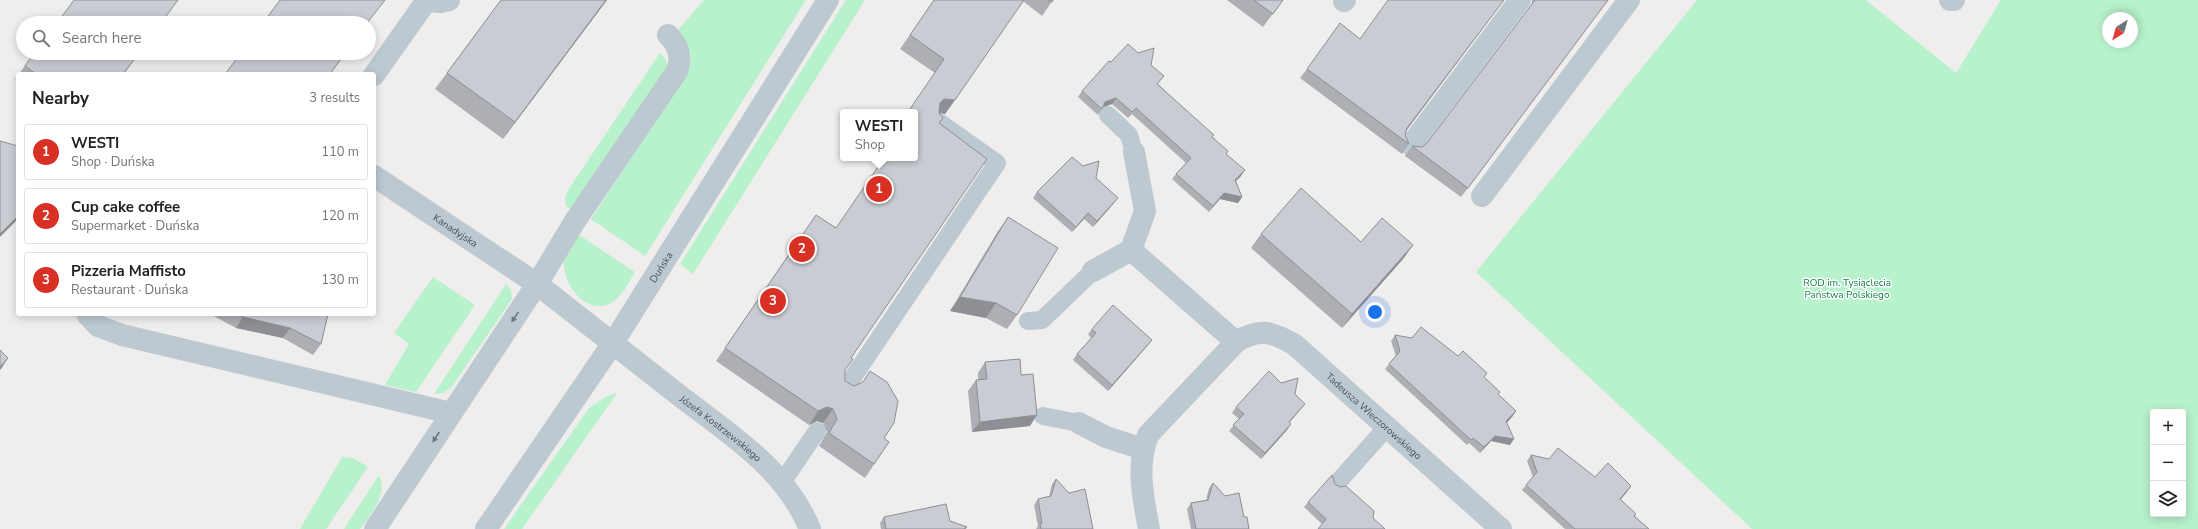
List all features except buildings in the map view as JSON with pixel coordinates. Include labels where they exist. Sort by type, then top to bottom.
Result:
[{"type":"street","points":[[375,72],[426,0],[441,2],[449,0]]},
{"type":"street","name":"Duńska","points":[[486,529],[613,343],[828,0]]},
{"type":"street","points":[[1411,145],[1520,0]]},
{"type":"street","points":[[1482,196],[1629,0]]},
{"type":"street","points":[[375,529],[537,284],[575,221],[678,71],[681,62],[679,51],[675,42],[668,35]]},
{"type":"street","points":[[1093,271],[1131,250],[1145,212],[1134,152]]},
{"type":"street","name":"Kanadyjska","points":[[376,177],[537,284],[613,343]]},
{"type":"street","points":[[1131,250],[1236,342]]},
{"type":"street","points":[[89,316],[98,326],[122,335],[451,413]]},
{"type":"street","name":"Tadeusza Wieczorowskiego","points":[[1149,529],[1141,488],[1143,449],[1148,435],[1236,342],[1254,334],[1268,332],[1279,335],[1295,345],[1501,529]]},
{"type":"street","name":"Józefa Kostrzewskiego","points":[[613,343],[749,448],[782,481],[794,498],[810,529]]},
{"type":"street","points":[[1079,423],[1106,436],[1143,449]]},
{"type":"lane","points":[[1108,115],[1129,135],[1134,152]]},
{"type":"lane","points":[[846,389],[997,163],[939,122]]},
{"type":"lane","points":[[1028,321],[1042,320],[1093,271]]},
{"type":"lane","points":[[1043,416],[1079,423]]},
{"type":"lane","points":[[1338,482],[1387,427]]},
{"type":"lane","points":[[782,481],[817,430]]},
{"type":"green space","points":[[704,0],[806,0],[645,256],[591,219],[689,69],[691,55],[678,30]]},
{"type":"green space","points":[[846,0],[865,0],[693,274],[680,264]]},
{"type":"green space","name":"ROD im. Tysiąclecia Państwa Polskiego","points":[[1697,0],[1866,0],[1956,73],[2001,0],[2198,0],[2198,529],[1752,529],[1476,272]]},
{"type":"green space","points":[[660,53],[665,58],[668,65],[665,73],[573,210],[566,206],[565,198],[568,190]]},
{"type":"green space","points":[[579,235],[635,272],[623,292],[613,302],[603,306],[585,302],[577,296],[571,287],[564,268],[564,259],[568,250]]},
{"type":"green space","points":[[433,277],[475,305],[416,392],[385,385],[409,344],[394,333]]},
{"type":"green space","points":[[506,284],[511,290],[512,299],[451,388],[443,393],[434,394]]},
{"type":"green space","points":[[617,393],[522,529],[504,529],[589,408],[607,396]]},
{"type":"green space","points":[[342,457],[353,458],[368,467],[326,529],[300,529]]},
{"type":"green space","points":[[379,475],[381,490],[377,504],[360,529],[344,529]]},
{"type":"place","name":"WESTI","points":[[879,189]]},
{"type":"place","name":"Cup cake coffee","points":[[802,249]]},
{"type":"place","name":"Pizzeria Maffisto","points":[[773,301]]}]
